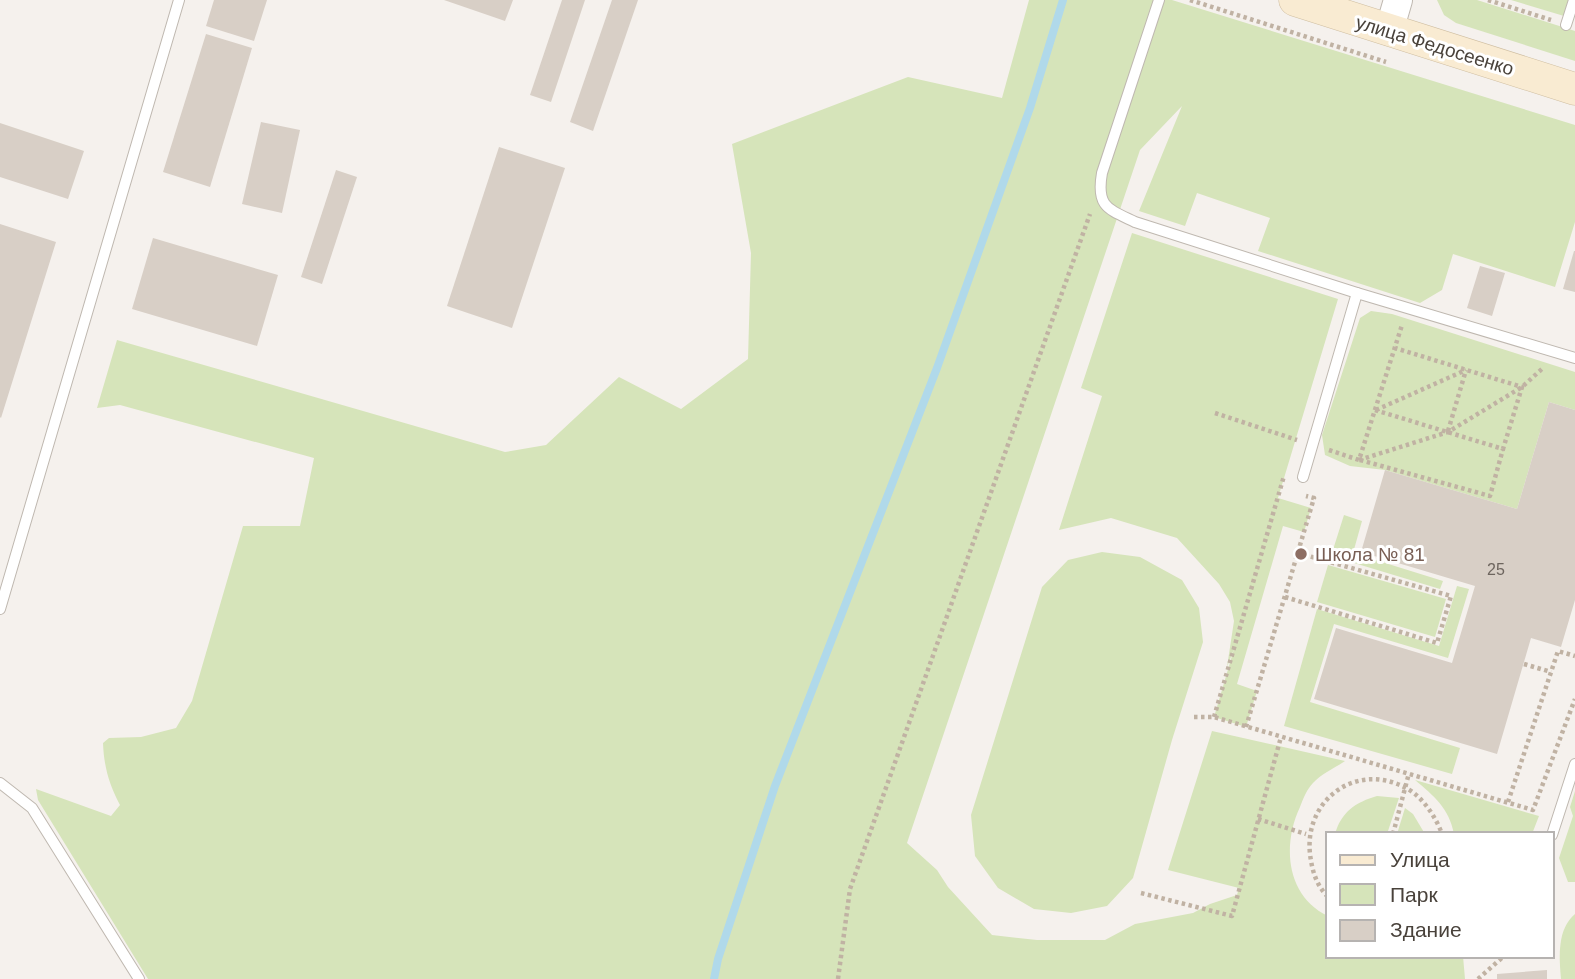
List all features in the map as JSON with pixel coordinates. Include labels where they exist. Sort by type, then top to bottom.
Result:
[{"type":"main road","name":"улица Федосеенко","points":[[1295,0],[1575,89]]},
{"type":"street","points":[[1389,31],[1398,0]]},
{"type":"lane","points":[[0,609],[179,0]]},
{"type":"lane","points":[[1159,0],[1102,173],[1099,190],[1102,201],[1110,210],[1135,222],[1357,293],[1575,358]]},
{"type":"lane","points":[[1566,25],[1574,0]]},
{"type":"lane","points":[[1303,477],[1357,293]]},
{"type":"lane","points":[[1553,832],[1575,764]]},
{"type":"lane","points":[[0,783],[32,808],[139,979]]},
{"type":"path","points":[[1488,0],[1566,25]]},
{"type":"path","points":[[838,979],[850,889],[1099,190]]},
{"type":"path","points":[[1395,348],[1521,387]]},
{"type":"path","points":[[1521,387],[1490,496],[1359,460],[1448,432],[1521,387],[1559,353]]},
{"type":"path","points":[[1448,432],[1466,370]]},
{"type":"path","points":[[1466,370],[1375,410],[1503,449]]},
{"type":"path","points":[[1292,452],[1299,427]]},
{"type":"path","points":[[1214,717],[1288,464]]},
{"type":"path","points":[[1280,489],[1292,492]]},
{"type":"path","points":[[1247,727],[1314,498],[1303,495]]},
{"type":"path","points":[[1285,597],[1437,643],[1451,596],[1298,553]]},
{"type":"path","points":[[1508,802],[1558,651],[1575,656]]},
{"type":"path","points":[[1524,664],[1551,671]]},
{"type":"path","points":[[1194,717],[1214,717],[1533,810],[1575,699]]},
{"type":"path","points":[[1141,893],[1232,916],[1281,737]]},
{"type":"path","points":[[1394,832],[1409,773]]},
{"type":"path","points":[[1326,895],[1320,890],[1312,869],[1308,839],[1322,804],[1345,784],[1363,779],[1385,781],[1407,788],[1436,819],[1441,832]]},
{"type":"path","points":[[1258,819],[1306,834]]},
{"type":"path","points":[[1478,979],[1502,958]]},
{"type":"green space","points":[[1029,0],[1172,0],[1575,125],[1575,222],[1555,287],[1453,254],[1442,290],[1420,303],[1258,251],[1270,218],[1197,193],[1185,226],[1139,211],[1182,106],[1140,150],[907,843],[937,870],[948,887],[992,935],[1037,940],[1105,940],[1135,924],[1193,913],[1237,895],[1239,888],[1168,870],[1212,731],[1345,761],[1320,777],[1309,788],[1294,822],[1291,837],[1290,853],[1296,883],[1303,896],[1326,915],[1326,958],[1463,958],[1465,979],[148,979],[38,800],[36,789],[111,816],[120,805],[108,775],[103,743],[109,738],[141,737],[176,728],[192,701],[243,526],[300,526],[314,458],[120,405],[97,408],[117,340],[505,452],[546,445],[619,377],[681,409],[748,359],[751,253],[732,144],[908,77],[1002,98]]},
{"type":"green space","points":[[1437,0],[1477,0],[1575,31],[1575,61],[1456,23],[1444,15]]},
{"type":"green space","points":[[1511,0],[1569,0],[1564,16]]},
{"type":"green space","points":[[1132,233],[1338,299],[1278,498],[1311,508],[1304,532],[1283,526],[1237,684],[1257,691],[1246,727],[1214,717],[1234,649],[1227,667],[1234,621],[1230,602],[1219,584],[1177,538],[1111,518],[1059,530],[1102,396],[1081,388]]},
{"type":"green space","points":[[1371,311],[1392,314],[1575,372],[1575,410],[1549,402],[1517,509],[1385,470],[1350,466],[1325,455],[1322,435],[1360,318]]},
{"type":"green space","points":[[1344,515],[1362,521],[1353,553],[1443,581],[1440,589],[1331,556]]},
{"type":"green space","points":[[1102,552],[1140,557],[1182,580],[1199,608],[1203,642],[1133,878],[1107,906],[1071,913],[1034,909],[998,888],[975,856],[971,815],[1042,587],[1068,560]]},
{"type":"green space","points":[[1328,565],[1446,599],[1435,637],[1317,602]]},
{"type":"green space","points":[[1457,586],[1469,589],[1448,658],[1334,624],[1310,702],[1460,748],[1452,774],[1284,726],[1317,609],[1439,646]]},
{"type":"green space","points":[[1415,780],[1539,816],[1533,832],[1454,832],[1448,817],[1434,797]]},
{"type":"green space","points":[[1575,791],[1575,882],[1568,882],[1559,858],[1573,816],[1570,807]]},
{"type":"green space","points":[[1377,796],[1399,798],[1388,832],[1336,832],[1345,814],[1362,801]]},
{"type":"green space","points":[[1405,808],[1413,814],[1424,832],[1398,832]]},
{"type":"green space","points":[[1575,914],[1575,979],[1561,979],[1562,935]]},
{"type":"building","points":[[214,0],[267,0],[254,41],[206,26]]},
{"type":"building","points":[[444,0],[513,0],[505,21]]},
{"type":"building","points":[[562,0],[585,0],[551,102],[530,95]]},
{"type":"building","points":[[612,0],[638,0],[593,131],[570,122]]},
{"type":"building","points":[[206,34],[252,48],[210,187],[163,172]]},
{"type":"building","points":[[261,122],[300,130],[282,213],[242,204]]},
{"type":"building","points":[[0,123],[84,151],[68,199],[0,177]]},
{"type":"building","points":[[499,147],[565,168],[512,328],[447,306]]},
{"type":"building","points":[[336,170],[357,177],[322,284],[301,277]]},
{"type":"building","points":[[0,224],[56,242],[1,418],[0,417]]},
{"type":"building","points":[[153,238],[278,275],[257,346],[132,309]]},
{"type":"building","points":[[1575,251],[1575,292],[1563,289]]},
{"type":"building","points":[[1480,266],[1505,273],[1492,316],[1467,308]]},
{"type":"building","points":[[1549,402],[1575,410],[1575,600],[1561,647],[1531,638],[1497,754],[1314,699],[1336,628],[1452,663],[1475,586],[1361,552],[1385,470],[1517,509]]},
{"type":"building","points":[[1547,970],[1547,979],[1497,979],[1497,974]]},
{"type":"waterway","points":[[714,979],[718,959],[775,786],[937,368],[1030,108],[1063,0]]},
{"type":"place","name":"Школа № 81","points":[[1301,554]]}]
